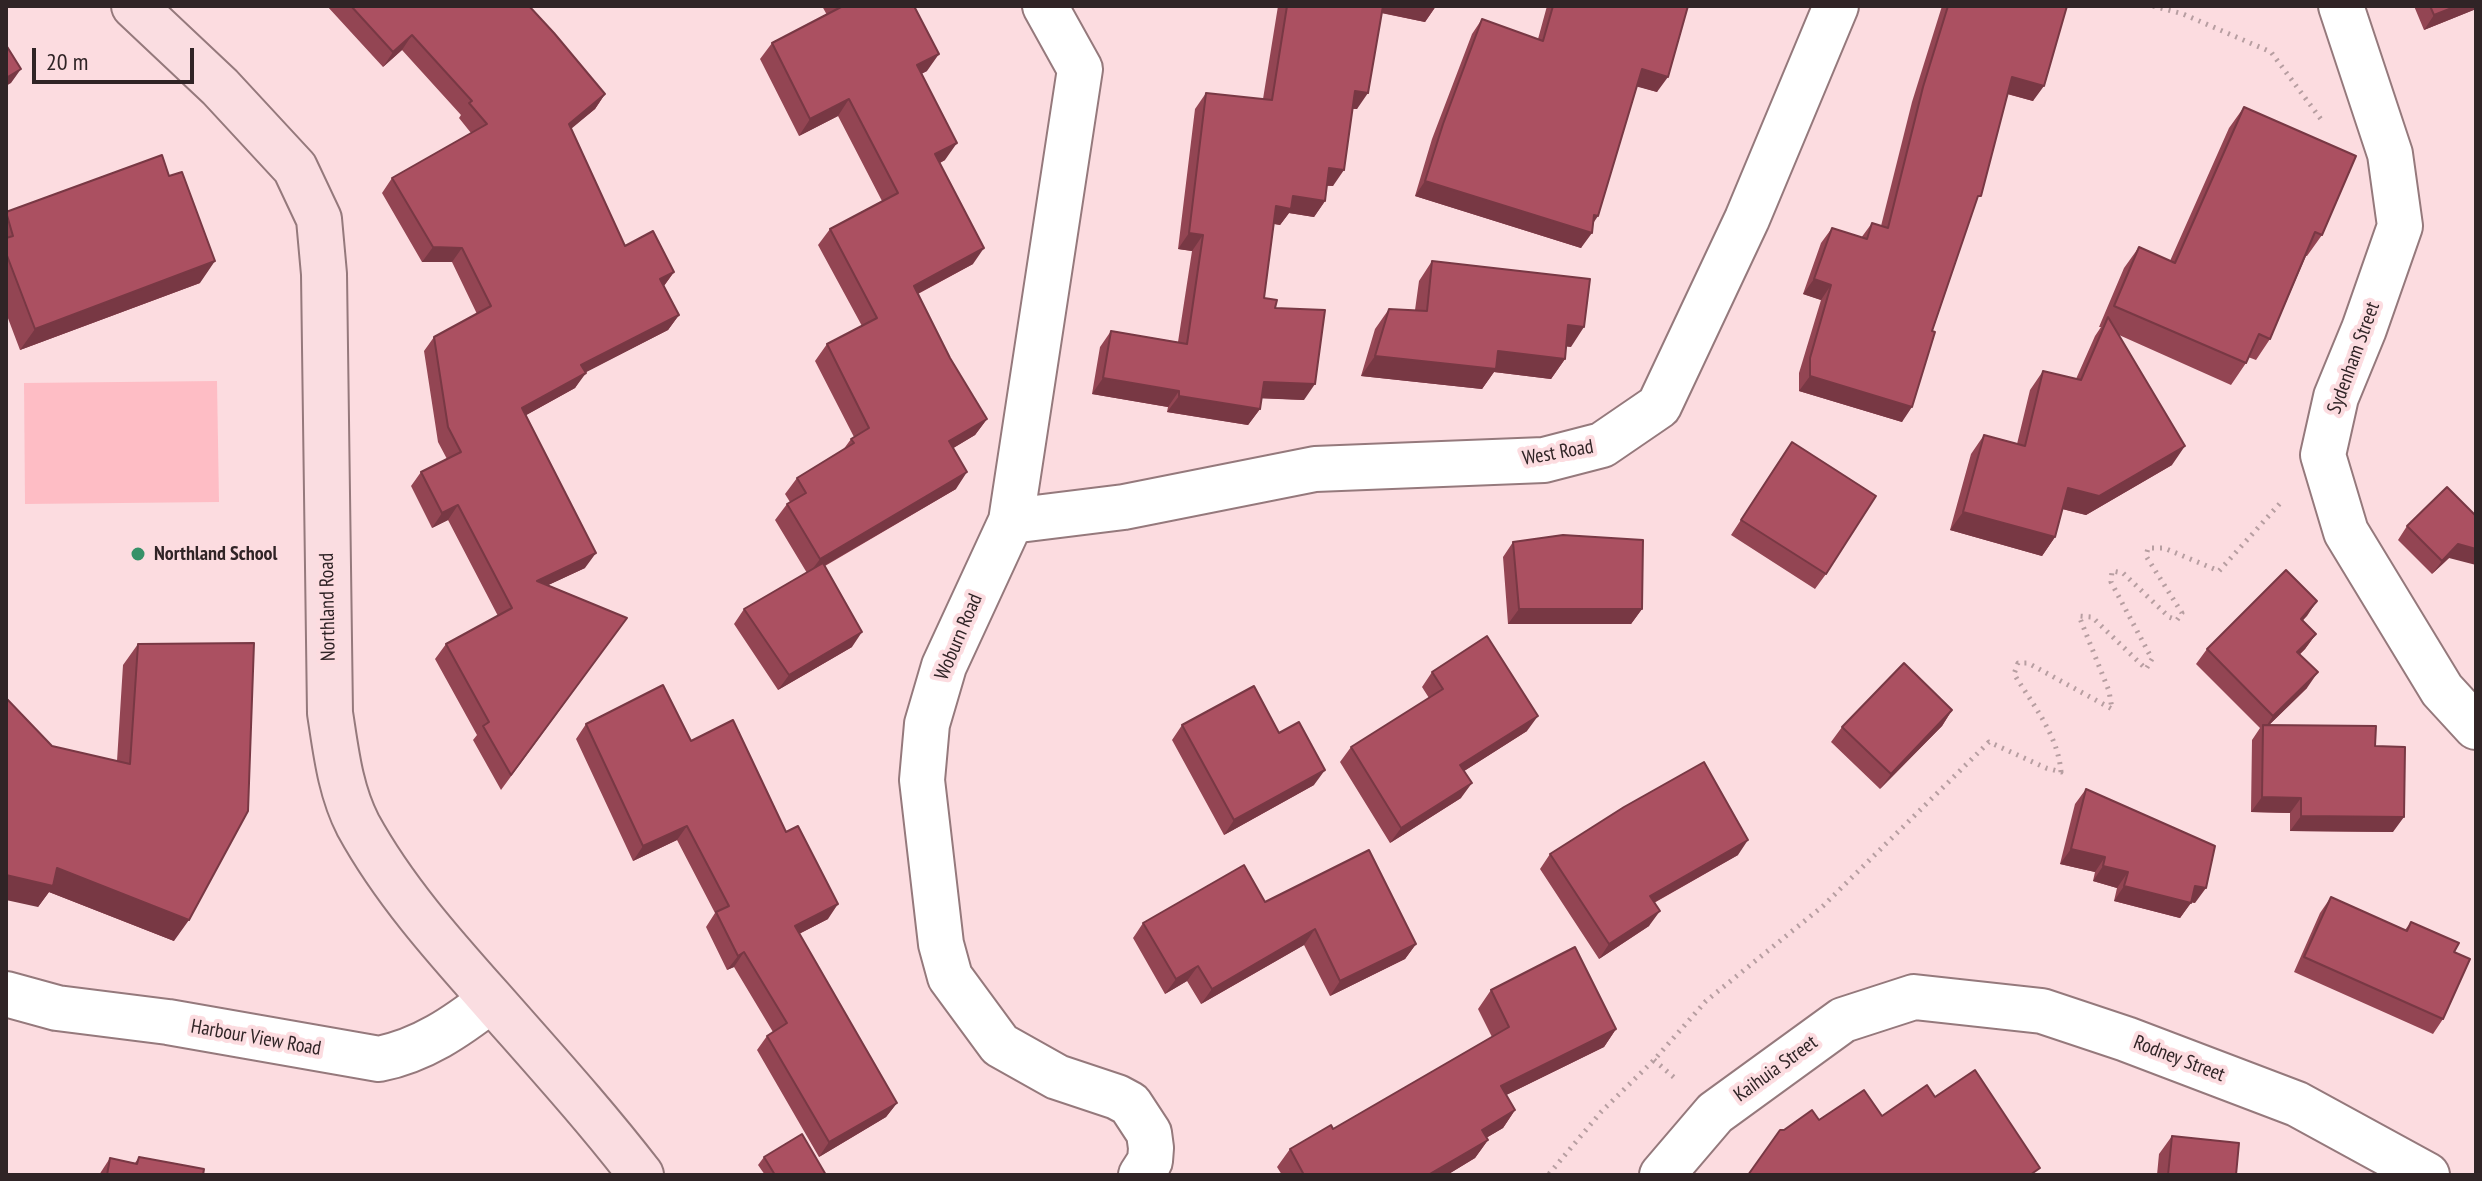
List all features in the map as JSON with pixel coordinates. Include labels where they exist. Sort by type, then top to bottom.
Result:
[{"type":"street","name":"Northland Road","points":[[134,6],[220,87],[295,168],[319,219],[324,290],[330,713],[339,773],[357,823],[400,891],[641,1175]]},
{"type":"street","name":"Woburn Road","points":[[1045,6],[1080,69],[1011,521],[944,666],[927,724],[922,780],[941,944],[950,977],[1000,1045],[1057,1077],[1130,1104],[1149,1133],[1150,1161],[1141,1175]]},
{"type":"street","name":"West Road","points":[[1011,521],[1124,507],[1315,469],[1544,460],[1602,445],[1659,406],[1747,219],[1836,6]]},
{"type":"street","name":"Sydenham Street","points":[[2341,6],[2390,154],[2400,226],[2336,397],[2323,455],[2346,532],[2442,690],[2476,727]]},
{"type":"street","name":"Harbour View Road","points":[[6,994],[57,1008],[168,1022],[379,1059],[405,1054],[429,1043],[491,1000]]},
{"type":"street","name":"Kaihuia Street","points":[[1662,1175],[1715,1113],[1843,1020],[1914,997]]},
{"type":"street","name":"Rodney Street","points":[[1914,997],[2042,1011],[2126,1039],[2297,1104],[2427,1175]]},
{"type":"path","points":[[2153,6],[2183,14],[2271,52],[2332,134]]},
{"type":"path","points":[[1549,1174],[1601,1112],[1654,1060],[1706,1001],[1823,906],[1989,742],[2061,772],[2060,756],[2052,737],[2014,674],[2018,663],[2028,663],[2112,709],[2109,691],[2079,616],[2092,617],[2146,669],[2152,659],[2111,582],[2112,571],[2123,573],[2169,617],[2177,620],[2182,613],[2146,556],[2148,548],[2164,548],[2219,571],[2323,455]]},
{"type":"shaded area","points":[[217,381],[219,502],[25,504],[24,383]]},
{"type":"building","points":[[351,6],[529,6],[605,94],[569,124],[625,246],[653,231],[674,272],[660,279],[679,315],[581,365],[586,373],[522,408],[596,553],[537,581],[627,618],[511,775],[483,726],[489,722],[446,644],[512,608],[458,505],[442,513],[421,472],[461,452],[448,427],[434,337],[491,306],[462,248],[433,247],[392,178],[487,124],[469,103],[472,101],[412,35],[393,52]]},
{"type":"building","points":[[843,6],[914,6],[939,54],[917,65],[957,143],[935,154],[984,248],[914,286],[950,358],[987,419],[949,441],[967,472],[820,559],[787,504],[806,493],[797,478],[854,443],[851,439],[869,428],[827,344],[877,318],[830,229],[898,193],[849,99],[810,119],[772,43]]},
{"type":"building","points":[[1287,6],[1383,6],[1368,93],[1355,91],[1344,170],[1329,168],[1325,201],[1293,196],[1291,209],[1276,206],[1264,298],[1277,300],[1275,308],[1325,310],[1315,384],[1264,382],[1260,409],[1179,396],[1179,391],[1103,378],[1111,331],[1187,344],[1203,235],[1189,233],[1206,93],[1272,100]]},
{"type":"building","points":[[1553,6],[1688,6],[1668,77],[1642,69],[1598,216],[1594,215],[1592,233],[1425,181],[1482,19],[1543,41]]},
{"type":"building","points":[[1948,6],[2067,6],[2044,86],[2012,77],[1981,196],[1978,196],[1932,331],[1935,332],[1912,407],[1810,376],[1810,358],[1831,285],[1814,279],[1832,228],[1867,239],[1872,223],[1888,228],[1923,87]]},
{"type":"building","points":[[2430,6],[2457,6],[2434,15]]},
{"type":"building","points":[[6,45],[21,69],[6,78]]},
{"type":"building","points":[[2244,107],[2356,156],[2322,235],[2315,232],[2270,339],[2259,334],[2246,363],[2114,306],[2139,247],[2175,263]]},
{"type":"building","points":[[162,155],[169,176],[182,172],[215,261],[35,329],[6,253],[6,238],[13,236],[6,212]]},
{"type":"building","points":[[1432,261],[1590,279],[1584,327],[1568,325],[1565,359],[1498,351],[1496,369],[1375,356],[1389,309],[1427,311]]},
{"type":"building","points":[[2108,317],[2185,446],[2099,496],[2068,488],[2055,537],[1963,512],[1984,435],[2025,446],[2043,371],[2081,380]]},
{"type":"building","points":[[1792,442],[1876,496],[1826,574],[1741,520]]},
{"type":"building","points":[[2447,487],[2476,516],[2476,549],[2458,544],[2442,561],[2407,526]]},
{"type":"building","points":[[1563,535],[1643,540],[1642,609],[1519,609],[1513,542]]},
{"type":"building","points":[[823,563],[862,632],[789,675],[744,609]]},
{"type":"building","points":[[2286,570],[2317,601],[2301,619],[2316,634],[2297,652],[2318,672],[2273,716],[2207,649]]},
{"type":"building","points":[[1487,636],[1538,716],[1460,765],[1472,783],[1401,828],[1351,747],[1443,689],[1432,672]]},
{"type":"building","points":[[254,643],[248,811],[189,920],[57,868],[53,886],[6,875],[6,698],[52,746],[130,764],[138,644]]},
{"type":"building","points":[[1904,663],[1952,710],[1891,774],[1842,727]]},
{"type":"building","points":[[663,685],[691,741],[733,720],[786,832],[798,826],[838,904],[795,926],[897,1103],[829,1142],[767,1036],[787,1023],[744,952],[738,956],[716,912],[729,906],[687,826],[643,846],[586,724]]},
{"type":"building","points":[[1254,686],[1279,733],[1299,722],[1325,770],[1234,820],[1182,725]]},
{"type":"building","points":[[2263,725],[2376,726],[2375,746],[2405,747],[2404,817],[2301,816],[2301,798],[2262,797]]},
{"type":"building","points":[[1704,762],[1748,840],[1650,896],[1660,911],[1609,944],[1550,854]]},
{"type":"building","points":[[2086,789],[2215,846],[2206,888],[2195,886],[2191,903],[2124,886],[2128,872],[2103,866],[2105,857],[2071,849]]},
{"type":"building","points":[[1369,850],[1416,944],[1340,981],[1315,929],[1212,989],[1198,966],[1176,979],[1143,923],[1244,865],[1265,902]]},
{"type":"building","points":[[2331,897],[2407,931],[2411,922],[2459,943],[2454,952],[2470,959],[2443,1019],[2304,957]]},
{"type":"building","points":[[1575,947],[1616,1029],[1501,1086],[1515,1110],[1482,1130],[1488,1140],[1428,1175],[1304,1175],[1290,1149],[1331,1125],[1333,1129],[1509,1027],[1491,990]]},
{"type":"building","points":[[1975,1070],[2040,1168],[2030,1175],[1748,1175],[1780,1130],[1812,1110],[1819,1120],[1864,1090],[1882,1116],[1927,1085],[1935,1097]]},
{"type":"building","points":[[802,1134],[826,1175],[775,1175],[764,1157]]},
{"type":"building","points":[[2172,1136],[2239,1143],[2236,1175],[2168,1175]]},
{"type":"building","points":[[139,1157],[204,1169],[203,1175],[107,1175],[110,1158],[137,1164]]},
{"type":"place","name":"Northland School","points":[[138,554]]}]
